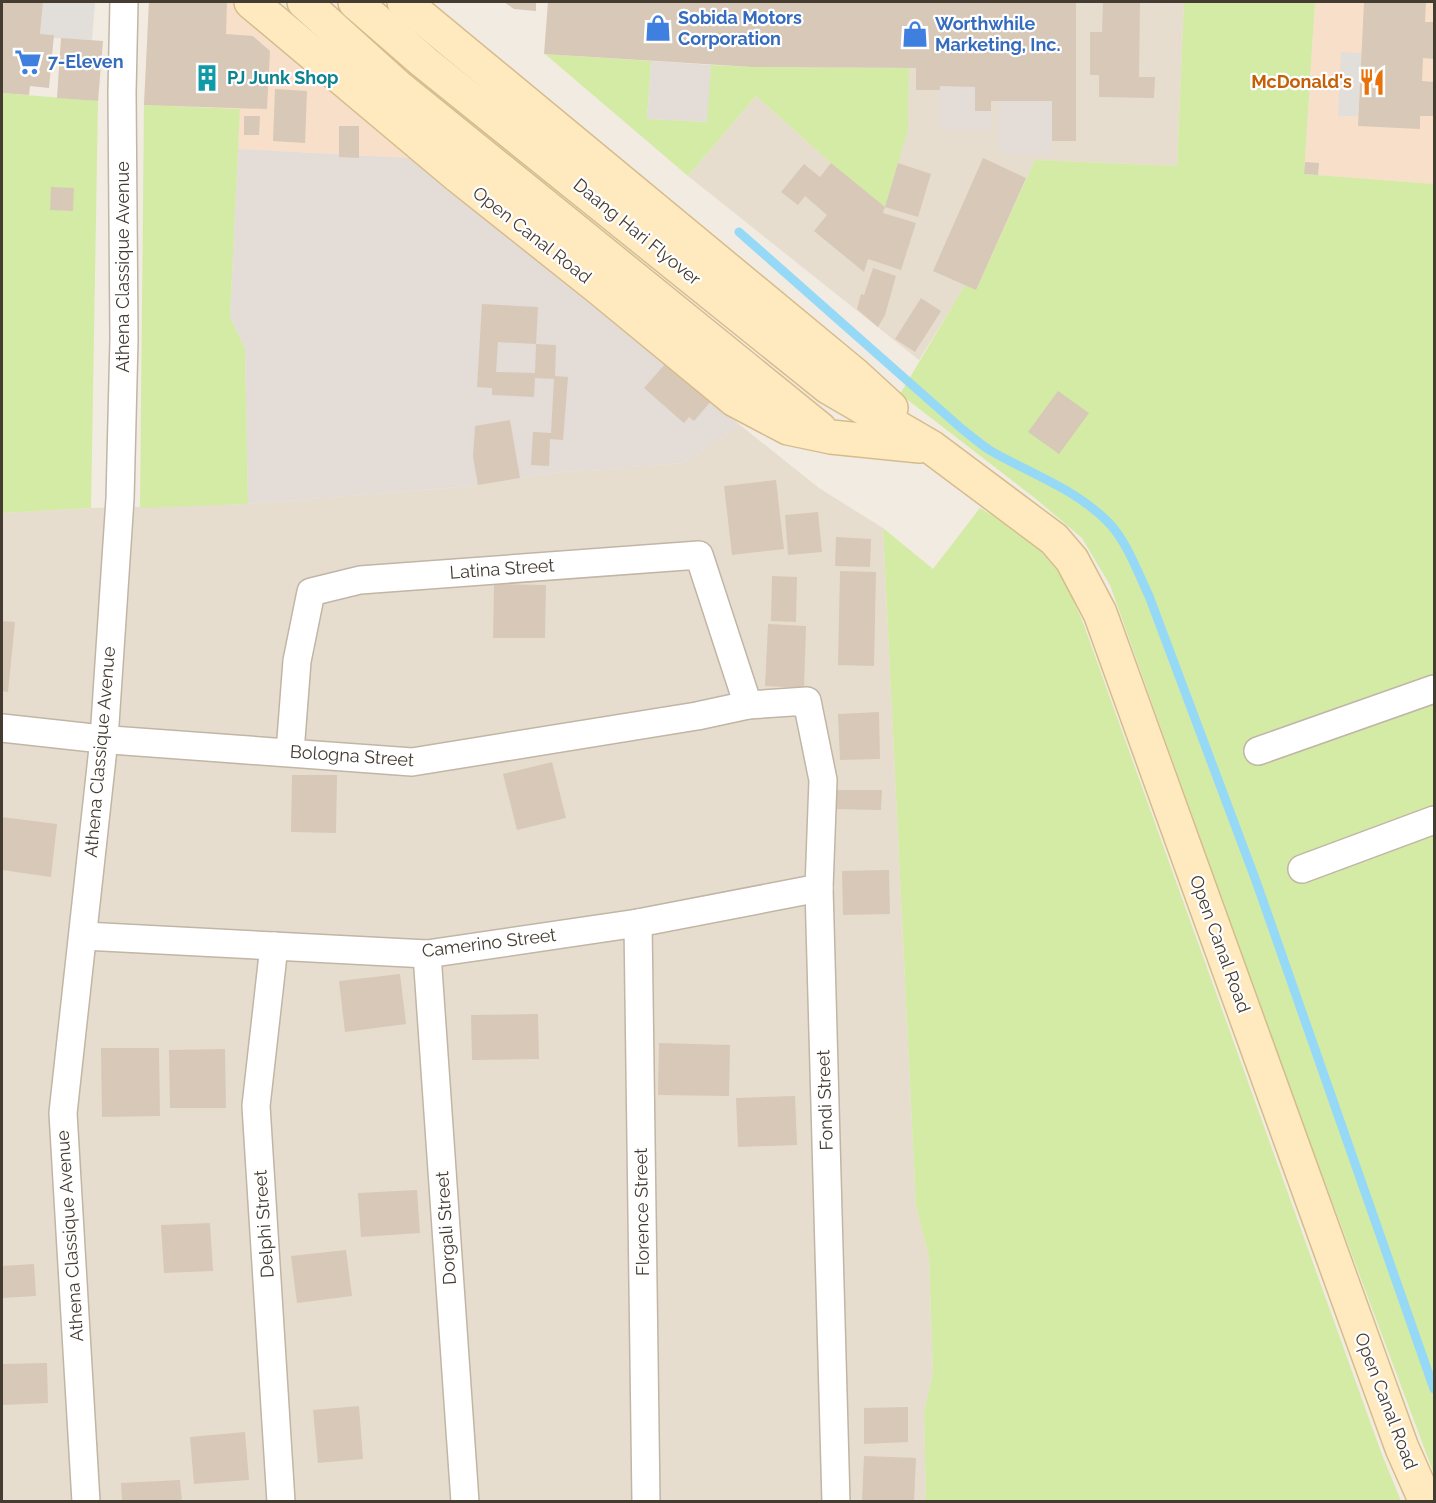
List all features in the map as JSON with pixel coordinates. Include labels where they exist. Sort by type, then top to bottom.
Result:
[{"type":"main road","name":"Open Canal Road","points":[[251,2],[457,175],[735,400],[788,428],[831,437],[931,447],[1054,539],[1072,560],[1100,613],[1402,1448],[1426,1502]]},
{"type":"main road","name":"Daang Hari Flyover","points":[[304,2],[397,86],[831,437]]},
{"type":"main road","name":"Daang Hari Flyover","points":[[355,2],[424,62],[498,119],[828,387],[931,447]]},
{"type":"main road","points":[[404,2],[854,374],[931,447]]},
{"type":"street","name":"Athena Classique Avenue","points":[[87,1502],[63,1113],[104,739],[120,499],[124,2]]},
{"type":"street","name":"Latina Street","points":[[290,752],[297,661],[311,592],[360,580],[699,555],[748,705]]},
{"type":"street","points":[[1258,751],[1434,689]]},
{"type":"street","name":"Bologna Street","points":[[2,728],[104,739],[412,762],[697,717],[748,705],[807,701]]},
{"type":"street","name":"Fondi Street","points":[[807,701],[823,780],[819,888],[836,1502]]},
{"type":"street","points":[[1302,869],[1434,820]]},
{"type":"street","name":"Camerino Street","points":[[84,936],[427,954],[638,923],[819,888]]},
{"type":"street","name":"Florence Street","points":[[638,923],[646,1502]]},
{"type":"street","name":"Delphi Street","points":[[274,946],[256,1106],[281,1502]]},
{"type":"street","name":"Dorgali Street","points":[[427,954],[465,1502]]},
{"type":"shaded area","points":[[43,2],[95,2],[92,40],[54,38],[54,35],[40,34]]},
{"type":"shaded area","points":[[149,2],[232,2],[317,79],[410,158],[238,149],[240,109],[144,105]]},
{"type":"shaded area","points":[[1076,2],[1184,2],[1177,166],[1035,160],[976,290],[965,286],[919,360],[688,176],[756,96],[831,163],[908,130],[909,68],[1076,69]]},
{"type":"shaded area","name":"McDonald's","points":[[1315,2],[1434,2],[1434,184],[1304,174]]},
{"type":"shaded area","points":[[1341,52],[1362,53],[1358,116],[1338,116]]},
{"type":"shaded area","points":[[651,61],[711,65],[708,122],[647,119]]},
{"type":"shaded area","points":[[940,68],[991,69],[991,130],[940,130]]},
{"type":"shaded area","points":[[999,100],[1052,101],[1052,154],[999,154]]},
{"type":"shaded area","points":[[238,149],[410,158],[642,343],[740,425],[683,463],[549,473],[472,486],[248,504],[245,348],[230,317]]},
{"type":"shaded area","points":[[740,425],[819,488],[883,528],[916,1206],[929,1257],[933,1374],[924,1411],[926,1501],[2,1502],[2,513],[248,504],[472,486],[549,473],[683,463]]},
{"type":"green space","points":[[1184,2],[1315,2],[1304,174],[1434,184],[1434,1474],[1284,1073],[1110,585],[1082,538],[1036,499],[900,394],[965,285],[976,290],[1035,160],[1177,166]]},
{"type":"green space","points":[[545,54],[651,61],[647,119],[707,122],[711,65],[909,68],[908,130],[885,207],[831,163],[756,96],[688,176]]},
{"type":"green space","points":[[2,93],[98,101],[91,508],[2,513]]},
{"type":"green space","points":[[144,105],[240,109],[230,317],[245,348],[248,504],[140,508]]},
{"type":"green space","points":[[980,508],[1028,537],[1062,576],[1082,620],[1381,1452],[1401,1501],[926,1501],[924,1411],[933,1374],[929,1257],[916,1206],[883,528],[933,569]]},
{"type":"building","name":"7-Eleven","points":[[2,2],[43,2],[40,34],[54,35],[49,88],[30,86],[29,95],[2,93]]},
{"type":"building","name":"PJ Junk Shop","points":[[149,2],[227,2],[226,34],[253,36],[270,51],[267,109],[144,105]]},
{"type":"building","points":[[504,2],[536,2],[536,11],[514,9]]},
{"type":"building","points":[[548,2],[1076,2],[1076,141],[1052,141],[1052,101],[991,101],[991,111],[975,111],[975,87],[940,86],[940,90],[916,90],[916,68],[752,67],[544,54]]},
{"type":"building","points":[[1103,2],[1140,2],[1139,77],[1155,77],[1154,98],[1099,97],[1099,75],[1090,75],[1090,32],[1102,32]]},
{"type":"building","points":[[1364,2],[1426,2],[1425,22],[1434,22],[1434,59],[1423,58],[1422,81],[1434,82],[1434,116],[1420,116],[1420,129],[1358,126]]},
{"type":"building","points":[[61,38],[103,41],[98,101],[57,98]]},
{"type":"building","points":[[275,89],[307,91],[305,143],[273,141]]},
{"type":"building","points":[[244,116],[260,116],[259,135],[244,135]]},
{"type":"building","points":[[339,126],[359,126],[359,158],[339,157]]},
{"type":"building","points":[[983,158],[1026,178],[976,290],[933,271]]},
{"type":"building","points":[[1305,162],[1319,163],[1318,175],[1304,174]]},
{"type":"building","points":[[831,163],[885,207],[883,213],[916,223],[901,270],[868,259],[864,272],[814,231],[827,215],[805,196],[798,205],[781,192],[804,164],[820,177]]},
{"type":"building","points":[[898,163],[931,174],[918,217],[885,207]]},
{"type":"building","points":[[51,187],[74,188],[73,211],[50,210]]},
{"type":"building","points":[[873,268],[896,276],[885,315],[878,327],[857,309]]},
{"type":"building","points":[[921,298],[941,311],[915,352],[895,339]]},
{"type":"building","points":[[482,304],[538,307],[536,344],[556,345],[555,376],[568,377],[563,440],[550,439],[549,466],[531,465],[533,432],[551,433],[554,379],[535,378],[534,397],[492,395],[492,388],[477,387]],"holes":[[[498,342],[536,344],[535,373],[496,372]]]},
{"type":"building","points":[[666,363],[711,401],[694,421],[689,417],[684,423],[644,388]]},
{"type":"building","points":[[1058,391],[1089,413],[1059,454],[1028,432]]},
{"type":"building","points":[[510,420],[520,478],[478,485],[473,457],[475,426]]},
{"type":"building","points":[[776,480],[784,549],[732,555],[724,486]]},
{"type":"building","points":[[818,512],[822,552],[788,555],[785,515]]},
{"type":"building","points":[[836,537],[871,539],[870,567],[835,566]]},
{"type":"building","points":[[840,571],[876,572],[874,666],[838,665]]},
{"type":"building","points":[[772,576],[797,577],[796,622],[771,621]]},
{"type":"building","points":[[494,584],[546,585],[545,638],[493,638]]},
{"type":"building","points":[[2,621],[15,622],[8,692],[2,691]]},
{"type":"building","points":[[768,624],[806,626],[804,688],[765,686]]},
{"type":"building","points":[[879,712],[880,759],[840,760],[838,714]]},
{"type":"building","points":[[552,762],[566,818],[517,830],[503,774]]},
{"type":"building","points":[[292,775],[337,775],[336,833],[291,832]]},
{"type":"building","points":[[835,790],[882,790],[881,810],[835,809]]},
{"type":"building","points":[[2,817],[57,824],[51,877],[2,870]]},
{"type":"building","points":[[889,870],[890,914],[843,915],[842,871]]},
{"type":"building","points":[[400,974],[406,1024],[345,1032],[339,981]]},
{"type":"building","points":[[538,1014],[539,1059],[472,1060],[471,1015]]},
{"type":"building","points":[[659,1043],[730,1045],[729,1096],[658,1095]]},
{"type":"building","points":[[101,1048],[159,1048],[160,1116],[102,1117]]},
{"type":"building","points":[[225,1049],[226,1108],[170,1108],[169,1050]]},
{"type":"building","points":[[795,1096],[797,1145],[738,1147],[736,1098]]},
{"type":"building","points":[[417,1190],[420,1233],[361,1237],[358,1193]]},
{"type":"building","points":[[210,1223],[213,1271],[164,1273],[161,1225]]},
{"type":"building","points":[[346,1250],[352,1296],[297,1303],[291,1256]]},
{"type":"building","points":[[34,1264],[36,1296],[2,1298],[2,1266]]},
{"type":"building","points":[[47,1363],[48,1403],[2,1405],[2,1364]]},
{"type":"building","points":[[359,1406],[363,1459],[318,1463],[313,1410]]},
{"type":"building","points":[[908,1407],[908,1442],[864,1444],[864,1408]]},
{"type":"building","points":[[245,1432],[249,1480],[194,1484],[190,1437]]},
{"type":"building","points":[[864,1456],[916,1458],[914,1502],[862,1500]]},
{"type":"building","points":[[180,1480],[182,1502],[122,1502],[121,1483]]},
{"type":"waterway","points":[[739,232],[962,429],[991,451],[1068,491],[1096,511],[1121,539],[1149,596],[1256,881],[1434,1389]]},
{"type":"place","name":"Sobida Motors Corporation","points":[[658,28]]},
{"type":"place","name":"Worthwhile Marketing, Inc.","points":[[915,34]]},
{"type":"place","name":"7-Eleven","points":[[28,62]]},
{"type":"place","name":"PJ Junk Shop","points":[[207,78]]},
{"type":"place","name":"McDonald's","points":[[1372,82]]}]
